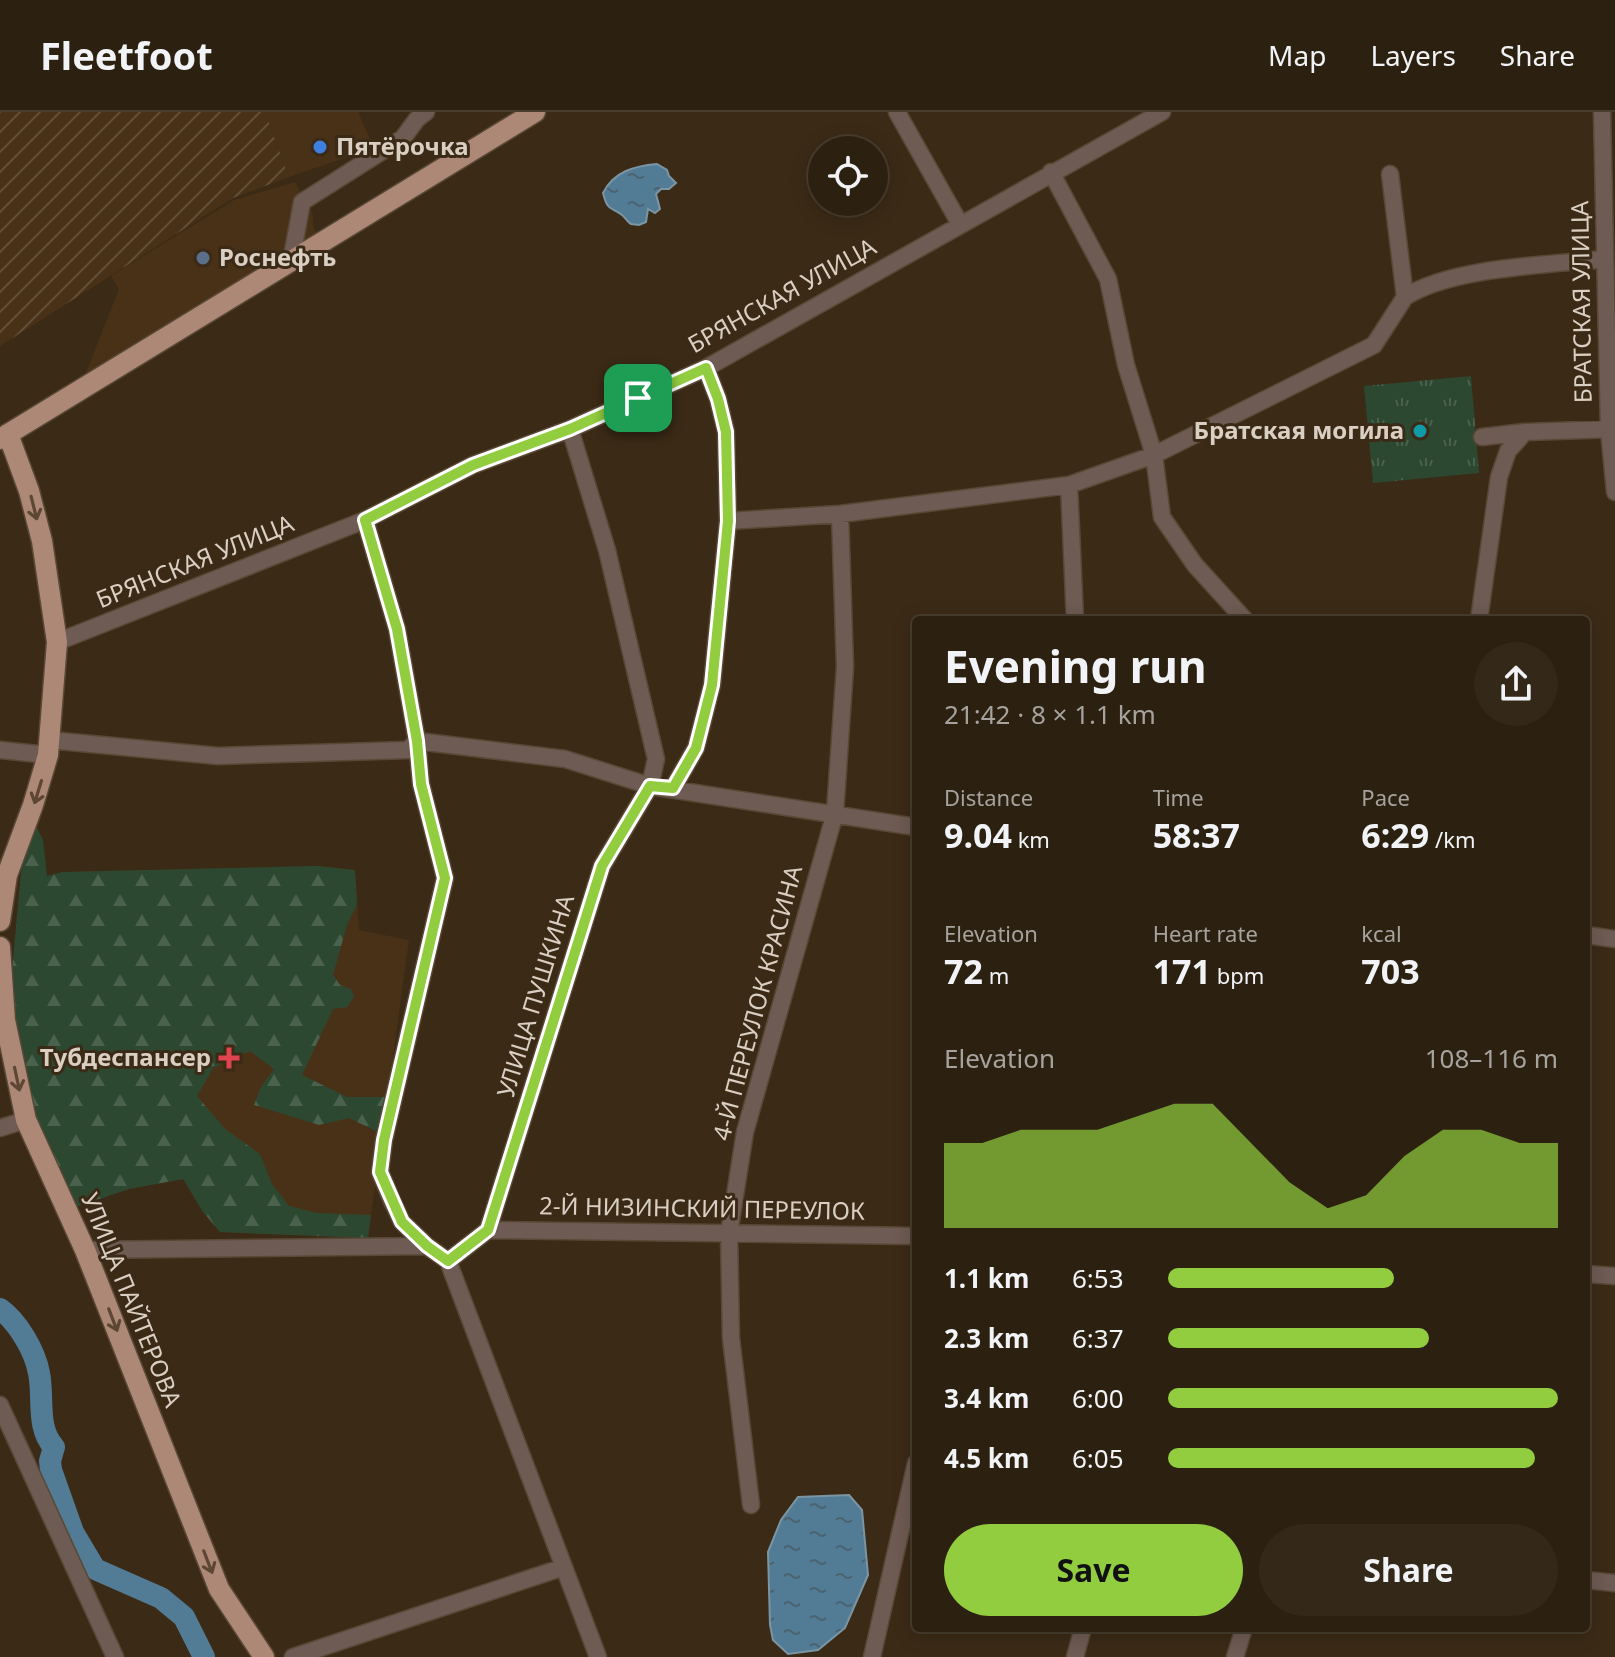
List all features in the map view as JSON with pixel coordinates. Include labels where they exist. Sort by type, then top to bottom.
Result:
[{"type":"main road","points":[[0,921],[3,874],[33,805],[49,748],[57,642],[42,541],[29,491],[4,437],[535,112]]},
{"type":"main road","name":"УЛИЦА ПАЙТЕРОВА","points":[[0,947],[2,1020],[26,1120],[85,1250],[219,1589],[264,1657]]},
{"type":"street","points":[[291,262],[302,202],[403,138],[426,112]]},
{"type":"street","points":[[897,112],[960,224]]},
{"type":"street","name":"БРЯНСКАЯ УЛИЦА","points":[[57,642],[365,520],[473,465],[570,429],[706,368],[1162,112]]},
{"type":"street","name":"БРАТСКАЯ УЛИЦА","points":[[1602,112],[1615,492]]},
{"type":"street","points":[[1051,172],[1108,279],[1126,365],[1154,455],[1162,517],[1195,565],[1241,616]]},
{"type":"street","points":[[1390,174],[1405,297]]},
{"type":"street","points":[[728,521],[840,514],[1069,485],[1154,455],[1374,345],[1405,297],[1423,286],[1461,276],[1608,255]]},
{"type":"street","points":[[673,788],[696,748],[712,685],[728,521],[726,432],[706,368]]},
{"type":"street","points":[[570,429],[607,550],[637,668],[656,759],[650,786]]},
{"type":"street","points":[[1482,437],[1525,432],[1612,430]]},
{"type":"street","points":[[1480,616],[1499,477],[1508,451],[1525,432]]},
{"type":"street","points":[[1069,485],[1075,616]]},
{"type":"street","name":"4-Й ПЕРЕУЛОК КРАСИНА","points":[[751,1505],[731,1338],[729,1233],[745,1132],[835,813],[845,667],[840,514]]},
{"type":"street","points":[[365,520],[397,629],[417,741],[421,784],[445,878],[384,1140],[380,1172],[402,1222],[448,1261],[598,1657]]},
{"type":"street","points":[[417,741],[565,759],[650,786],[912,826]]},
{"type":"street","points":[[0,750],[49,748],[218,756],[408,750],[417,741]]},
{"type":"street","name":"УЛИЦА ПУШКИНА","points":[[488,1230],[602,866],[650,786]]},
{"type":"street","points":[[1590,936],[1615,939]]},
{"type":"street","points":[[0,1128],[26,1120]]},
{"type":"street","points":[[448,1261],[488,1230]]},
{"type":"street","name":"2-Й НИЗИНСКИЙ ПЕРЕУЛОК","points":[[488,1230],[912,1236]]},
{"type":"street","points":[[85,1250],[427,1246]]},
{"type":"street","points":[[1590,1274],[1615,1276]]},
{"type":"street","points":[[0,1405],[115,1657]]},
{"type":"street","points":[[872,1657],[912,1481]]},
{"type":"street","points":[[293,1657],[564,1567]]},
{"type":"street","points":[[1590,1580],[1615,1583]]},
{"type":"street","points":[[1075,1657],[1082,1632]]},
{"type":"street","points":[[1235,1657],[1243,1632]]},
{"type":"shaded area","points":[[0,112],[265,112],[289,177],[233,198],[0,346]]},
{"type":"shaded area","points":[[265,112],[358,112],[374,148],[289,177]]},
{"type":"shaded area","points":[[295,182],[313,215],[313,226],[321,243],[79,390],[119,289],[111,276],[234,200]]},
{"type":"shaded area","name":"Тубдеспансер","points":[[317,866],[355,870],[359,930],[409,940],[368,1238],[220,1232],[184,1179],[129,1189],[63,872]]},
{"type":"green space","points":[[1471,376],[1479,473],[1373,483],[1364,386]]},
{"type":"green space","name":"Тубдеспансер","points":[[37,828],[43,840],[47,876],[63,872],[317,866],[355,870],[357,905],[347,925],[333,975],[340,985],[351,989],[354,997],[347,1007],[333,1009],[302,1075],[347,1097],[387,1097],[382,1134],[349,1118],[319,1125],[254,1105],[261,1087],[274,1069],[250,1051],[213,1068],[197,1096],[225,1129],[260,1154],[272,1184],[289,1206],[317,1213],[371,1215],[368,1238],[220,1232],[203,1212],[183,1179],[129,1189],[76,1207],[63,1188],[22,1075],[15,1025],[12,970],[22,862]]},
{"type":"water","points":[[657,164],[667,170],[676,183],[656,194],[660,209],[655,213],[648,209],[646,222],[631,224],[608,206],[603,193],[613,179],[626,171]]},
{"type":"water","points":[[849,1495],[862,1510],[868,1575],[845,1628],[818,1650],[788,1654],[773,1640],[770,1625],[768,1552],[781,1520],[798,1497]]},
{"type":"waterway","points":[[0,1309],[19,1329],[37,1364],[43,1422],[54,1447],[51,1470],[73,1532],[95,1569],[161,1598],[184,1617],[204,1657]]},
{"type":"place","name":"Пятёрочка","points":[[320,147]]},
{"type":"place","name":"Роснефть","points":[[203,258]]},
{"type":"place","name":"Братская могила","points":[[1420,431]]},
{"type":"place","name":"Тубдеспансер","points":[[229,1058]]},
{"type":"route","points":[[706,368],[718,399],[726,432],[728,521],[712,685],[696,748],[673,788],[650,786],[602,866],[488,1230],[448,1261],[402,1222],[380,1172],[384,1140],[445,878],[421,784],[417,741],[397,629],[365,520],[473,465],[570,429],[638,398],[706,368]]}]
